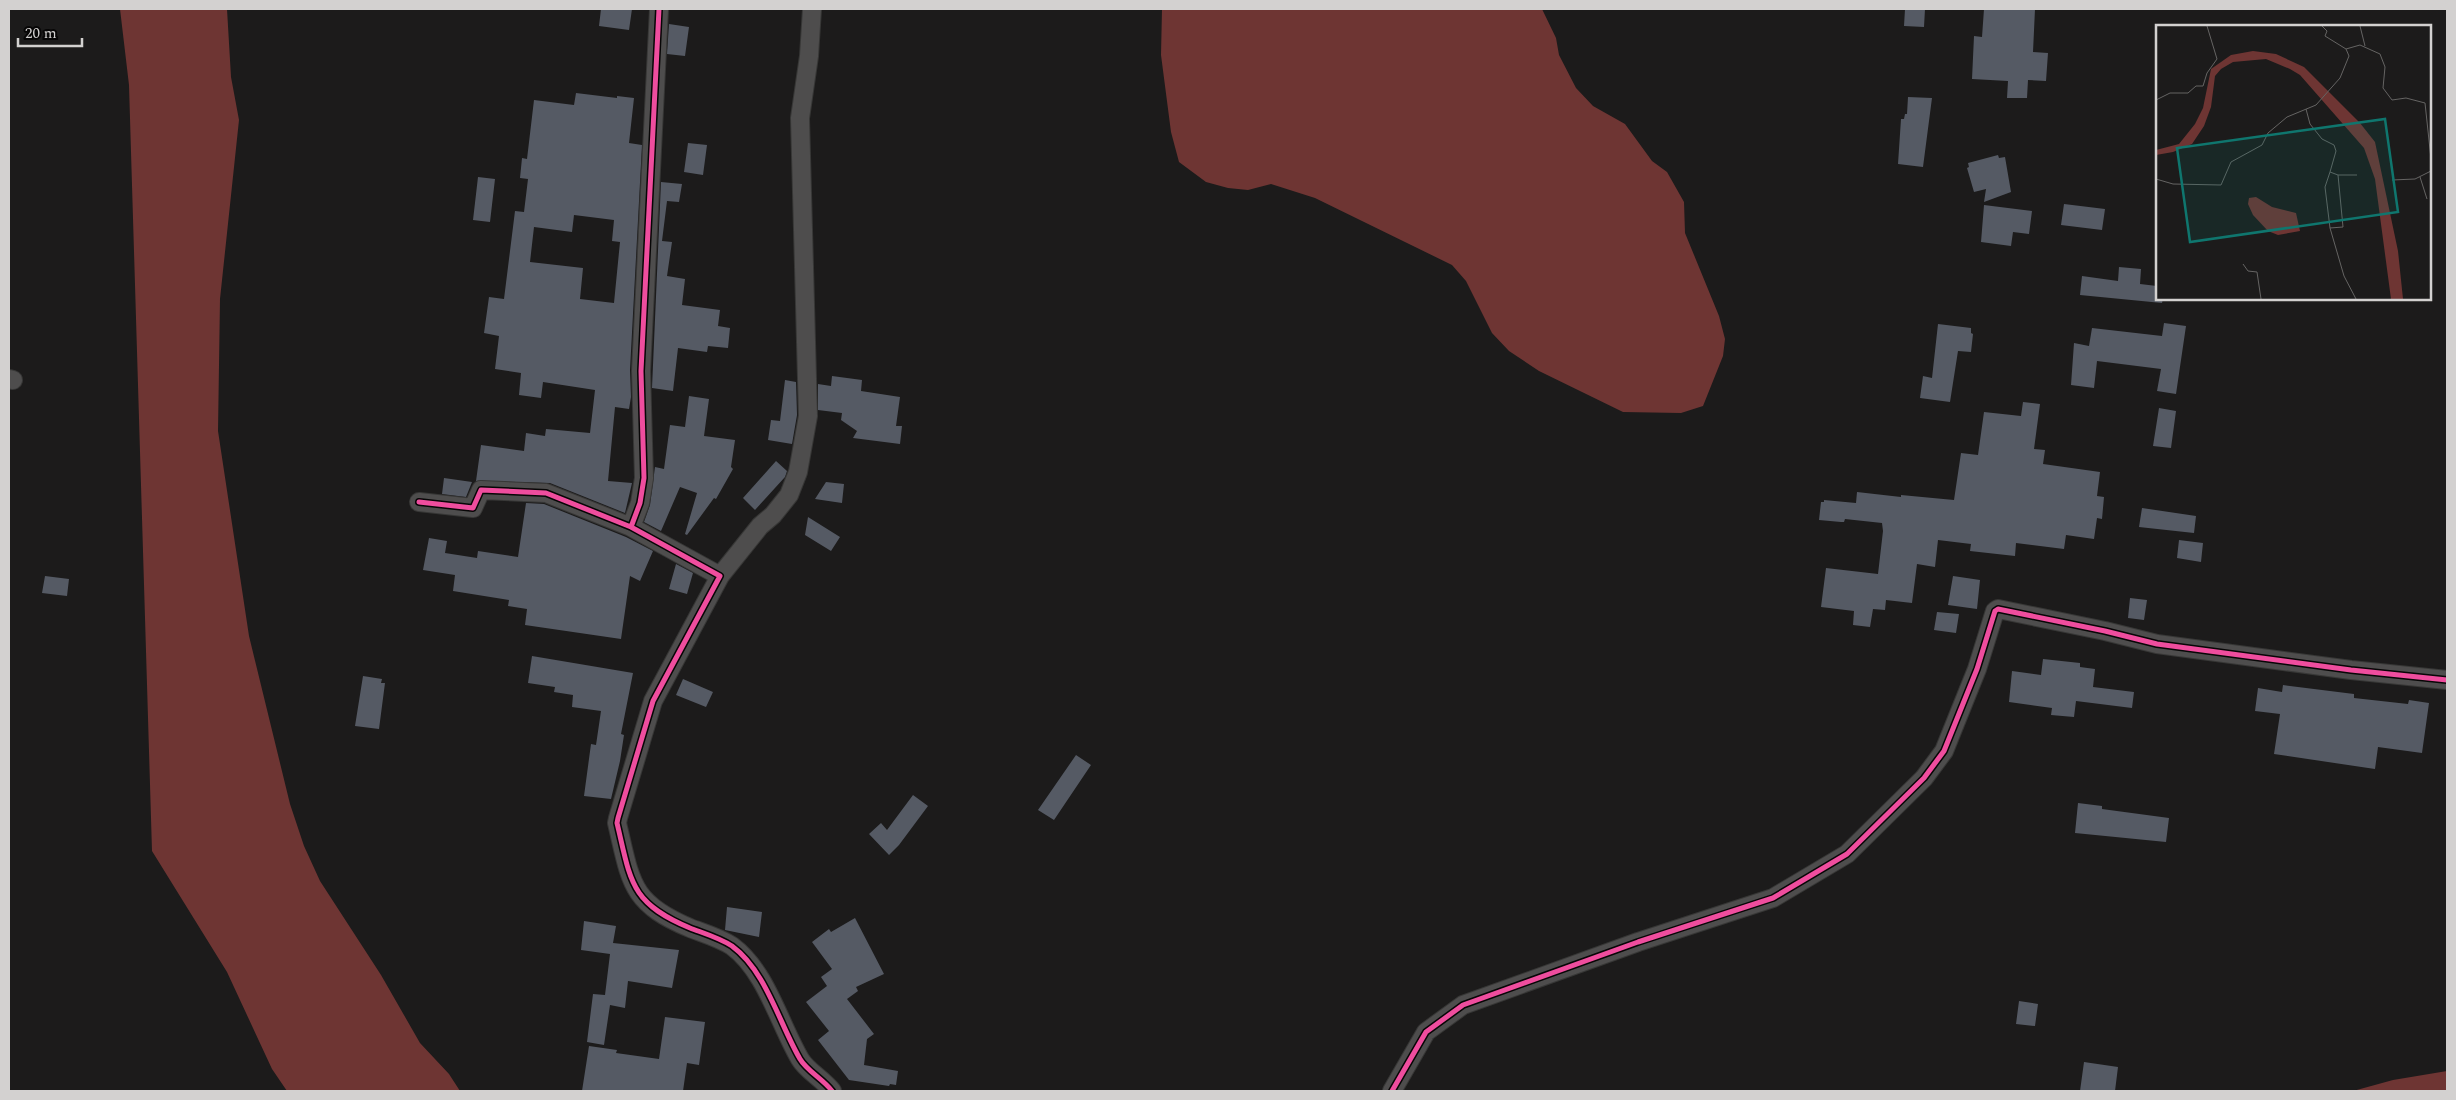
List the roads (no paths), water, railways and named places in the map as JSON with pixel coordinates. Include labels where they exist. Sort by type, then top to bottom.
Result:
[{"type":"street","points":[[631,527],[640,503],[644,478],[641,371],[659,9]]},
{"type":"street","points":[[812,9],[809,56],[800,118],[808,416],[798,472],[789,495],[773,515],[760,526],[720,576],[653,701],[617,823],[632,884],[645,903],[666,918],[732,946],[761,978],[801,1061],[826,1082],[832,1091]]},
{"type":"street","points":[[420,502],[473,508],[481,490],[535,491],[567,501],[631,527],[720,576]]},
{"type":"street","points":[[1392,1091],[1426,1032],[1463,1005],[1638,942],[1773,898],[1847,854],[1924,778],[1944,751],[1977,669],[1995,612],[1998,609],[2157,644],[2313,666],[2447,680]]}]
